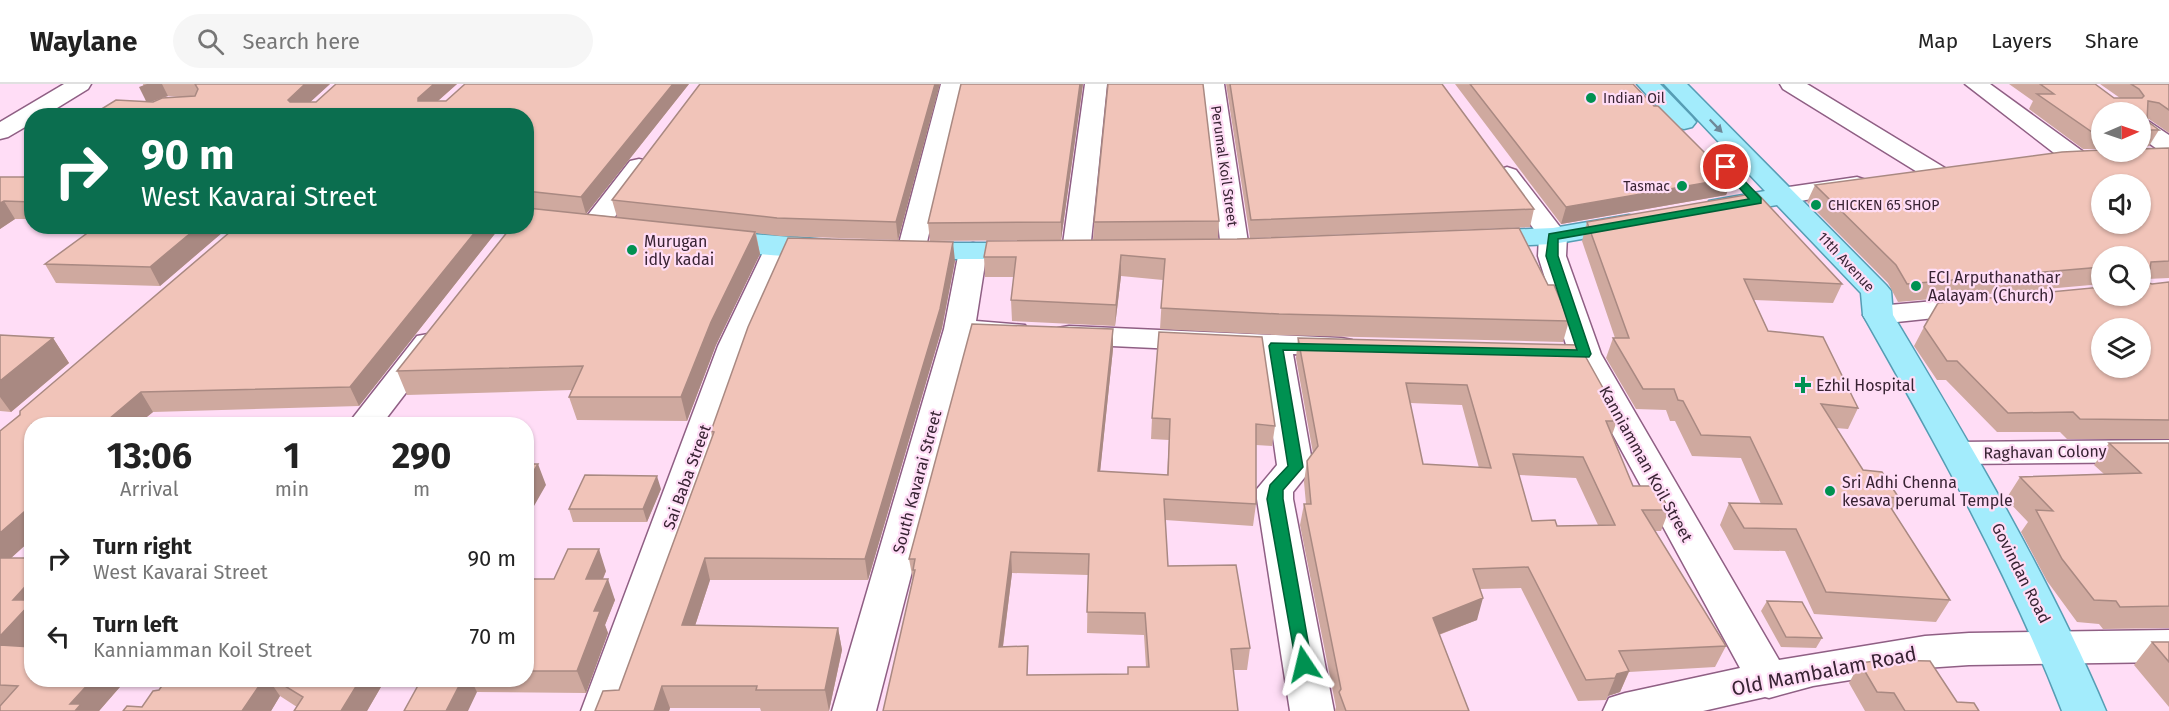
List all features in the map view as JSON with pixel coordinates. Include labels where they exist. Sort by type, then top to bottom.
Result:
[{"type":"main road","name":"11th Avenue","points":[[1648,84],[1770,198],[1876,291],[1878,315]]},
{"type":"main road","name":"11th Avenue","points":[[1676,84],[1770,198],[1833,282],[1878,315]]},
{"type":"main road","points":[[1689,212],[1770,198]]},
{"type":"main road","points":[[1447,240],[1553,236],[1655,218]]},
{"type":"main road","points":[[583,224],[627,229]]},
{"type":"main road","points":[[693,237],[780,246],[851,249]]},
{"type":"main road","points":[[899,251],[1087,251]]},
{"type":"main road","name":"Govindan Road","points":[[1878,315],[1958,453],[2060,649],[2084,711]]},
{"type":"street","points":[[40,108],[80,84]]},
{"type":"street","points":[[899,251],[952,84]]},
{"type":"street","points":[[1087,251],[1096,84]]},
{"type":"street","name":"Perumal Koil Street","points":[[1213,84],[1236,248]]},
{"type":"street","points":[[1770,198],[1948,171],[1791,84]]},
{"type":"street","points":[[1976,84],[2088,158],[2041,160]]},
{"type":"street","points":[[0,132],[24,118]]},
{"type":"street","points":[[2151,134],[2169,146]]},
{"type":"street","points":[[583,224],[650,152]]},
{"type":"street","points":[[1497,160],[1553,236]]},
{"type":"street","name":"Kanniamman Koil Street","points":[[1553,236],[1552,256],[1573,354],[1769,681]]},
{"type":"street","name":"Sai Baba Street","points":[[603,711],[734,346],[780,246]]},
{"type":"street","name":"South Kavarai Street","points":[[854,711],[959,329],[973,251]]},
{"type":"street","points":[[1878,315],[2007,303]]},
{"type":"street","points":[[371,417],[446,321]]},
{"type":"street","points":[[959,329],[1276,346],[1371,348]]},
{"type":"street","points":[[1276,346],[1295,467],[1275,489],[1275,499],[1312,711]]},
{"type":"street","name":"Raghavan Colony","points":[[1958,453],[2169,451]]},
{"type":"street","name":"Old Mambalam Road","points":[[1625,711],[1769,681],[1813,669],[1925,652],[1969,648],[2060,649],[2169,646]]},
{"type":"building","points":[[195,84],[305,84],[288,100],[290,102],[316,102],[336,84],[434,84],[418,98],[418,101],[446,101],[465,84],[673,84],[581,197],[534,192],[534,108],[103,108],[116,100],[153,102],[162,98],[195,96],[198,89]]},
{"type":"building","points":[[700,84],[935,84],[896,222],[777,218],[612,200]]},
{"type":"building","points":[[961,84],[1080,84],[1061,222],[928,223]]},
{"type":"building","points":[[1108,84],[1203,84],[1219,221],[1094,222]]},
{"type":"building","points":[[1230,84],[1442,84],[1534,209],[1251,220]]},
{"type":"building","points":[[1470,84],[1633,84],[1733,178],[1566,207]]},
{"type":"building","points":[[2040,84],[2095,84],[2114,98],[2142,98],[2144,96],[2139,89],[2131,84],[2169,84],[2169,110],[2159,103],[2148,101],[2091,102],[2091,131],[2037,94],[2054,94]]},
{"type":"building","points":[[2151,124],[2159,130],[2151,130]]},
{"type":"building","points":[[2169,148],[2169,261],[2151,262],[2151,246],[2091,246],[2091,268],[1907,284],[1896,265],[1815,185],[2062,152],[2091,151],[2091,162],[2151,162],[2151,149]]},
{"type":"building","points":[[0,177],[24,177],[24,202],[0,203]]},
{"type":"building","points":[[1757,193],[1842,284],[1744,279],[1768,331],[1823,337],[1858,408],[1821,404],[1863,470],[1882,472],[1899,498],[1884,497],[1950,600],[1826,592],[1796,529],[1744,528],[1729,503],[1782,504],[1750,437],[1701,435],[1683,401],[1678,400],[1674,389],[1643,389],[1613,338],[1629,338],[1587,222]]},
{"type":"building","points":[[534,209],[755,232],[711,322],[681,397],[569,397],[583,366],[397,371],[506,234],[534,234]]},
{"type":"building","points":[[1519,228],[1548,285],[1554,285],[1569,321],[1279,314],[1161,308],[1165,259],[1121,255],[1116,305],[1011,300],[1016,257],[984,257],[987,241],[1237,239]]},
{"type":"building","points":[[86,234],[189,234],[150,267],[45,264]]},
{"type":"building","points":[[228,234],[474,234],[350,387],[141,392],[111,417],[24,417],[24,512],[0,533],[0,431],[20,415],[20,411]]},
{"type":"building","points":[[788,238],[953,242],[940,309],[865,559],[705,558],[682,625],[838,628],[825,690],[756,690],[757,686],[662,686],[654,711],[595,711],[603,691],[619,690],[714,432],[711,431],[748,327]]},
{"type":"building","points":[[2169,282],[2169,420],[2080,419],[2073,412],[2008,413],[1957,361],[1947,361],[1924,327],[1938,303],[2091,288],[2091,306],[2151,306],[2151,284]]},
{"type":"building","points":[[972,324],[1113,329],[1098,471],[1168,475],[1170,419],[1152,418],[1159,332],[1262,337],[1275,426],[1256,424],[1256,504],[1164,499],[1168,566],[1236,565],[1250,648],[1231,649],[1238,711],[883,711],[915,570],[913,570],[915,559],[909,559]],"holes":[[[1011,552],[1089,554],[1087,612],[1145,613],[1149,667],[1128,667],[1128,674],[1027,675],[1028,646],[999,647]]]},
{"type":"building","points":[[0,335],[53,338],[0,381]]},
{"type":"building","points":[[1298,338],[1579,345],[1603,388],[1617,421],[1606,421],[1633,486],[1657,486],[1669,510],[1642,510],[1726,646],[1619,651],[1629,671],[1617,674],[1615,678],[1586,680],[1528,567],[1473,569],[1483,598],[1433,618],[1469,711],[1346,711],[1339,692],[1341,689],[1304,504],[1311,504],[1307,461],[1318,446]],"holes":[[[1406,383],[1467,385],[1491,468],[1423,464]],[[1513,454],[1583,457],[1615,525],[1557,526],[1555,520],[1532,521]]]},
{"type":"building","points":[[2109,443],[2169,443],[2169,606],[2120,607],[2116,601],[2094,600],[2062,559],[2036,510],[2053,511],[2020,477],[2141,473]]},
{"type":"building","points":[[585,475],[657,476],[643,509],[569,509]]},
{"type":"building","points":[[568,549],[599,549],[586,579],[608,579],[594,611],[600,611],[577,671],[534,671],[534,579],[554,579]]},
{"type":"building","points":[[0,558],[24,558],[24,588],[13,600],[24,600],[24,610],[0,636]]},
{"type":"building","points":[[1767,601],[1802,602],[1822,638],[1786,637]]},
{"type":"building","points":[[2152,642],[2169,642],[2169,662]]},
{"type":"building","points":[[0,645],[24,646],[24,687],[86,687],[70,704],[81,704],[75,711],[0,711],[0,706],[18,686],[0,685]]},
{"type":"building","points":[[1882,660],[1930,661],[1957,702],[1974,703],[1979,711],[1905,711],[1894,693],[1877,692],[1860,663]]},
{"type":"building","points":[[161,687],[258,687],[242,711],[123,711],[127,706],[142,707],[153,691]]},
{"type":"building","points":[[287,687],[356,687],[341,711],[294,711],[303,697]]},
{"type":"building","points":[[417,687],[458,687],[446,711],[404,711]]},
{"type":"place","name":"Indian Oil","points":[[1591,98]]},
{"type":"place","name":"Tasmac","points":[[1682,186]]},
{"type":"place","name":"CHICKEN 65 SHOP","points":[[1816,205]]},
{"type":"place","name":"Murugan idly kadai","points":[[632,250]]},
{"type":"place","name":"ECI Arputhanathar Aalayam (Church)","points":[[1916,286]]},
{"type":"place","name":"Ezhil Hospital","points":[[1803,385]]},
{"type":"place","name":"Sri Adhi Chenna kesava perumal Temple","points":[[1830,491]]},
{"type":"route","points":[[1304,664],[1275,499],[1275,489],[1295,467],[1276,346],[1584,354],[1552,256],[1553,236],[1757,200],[1726,167]]}]
